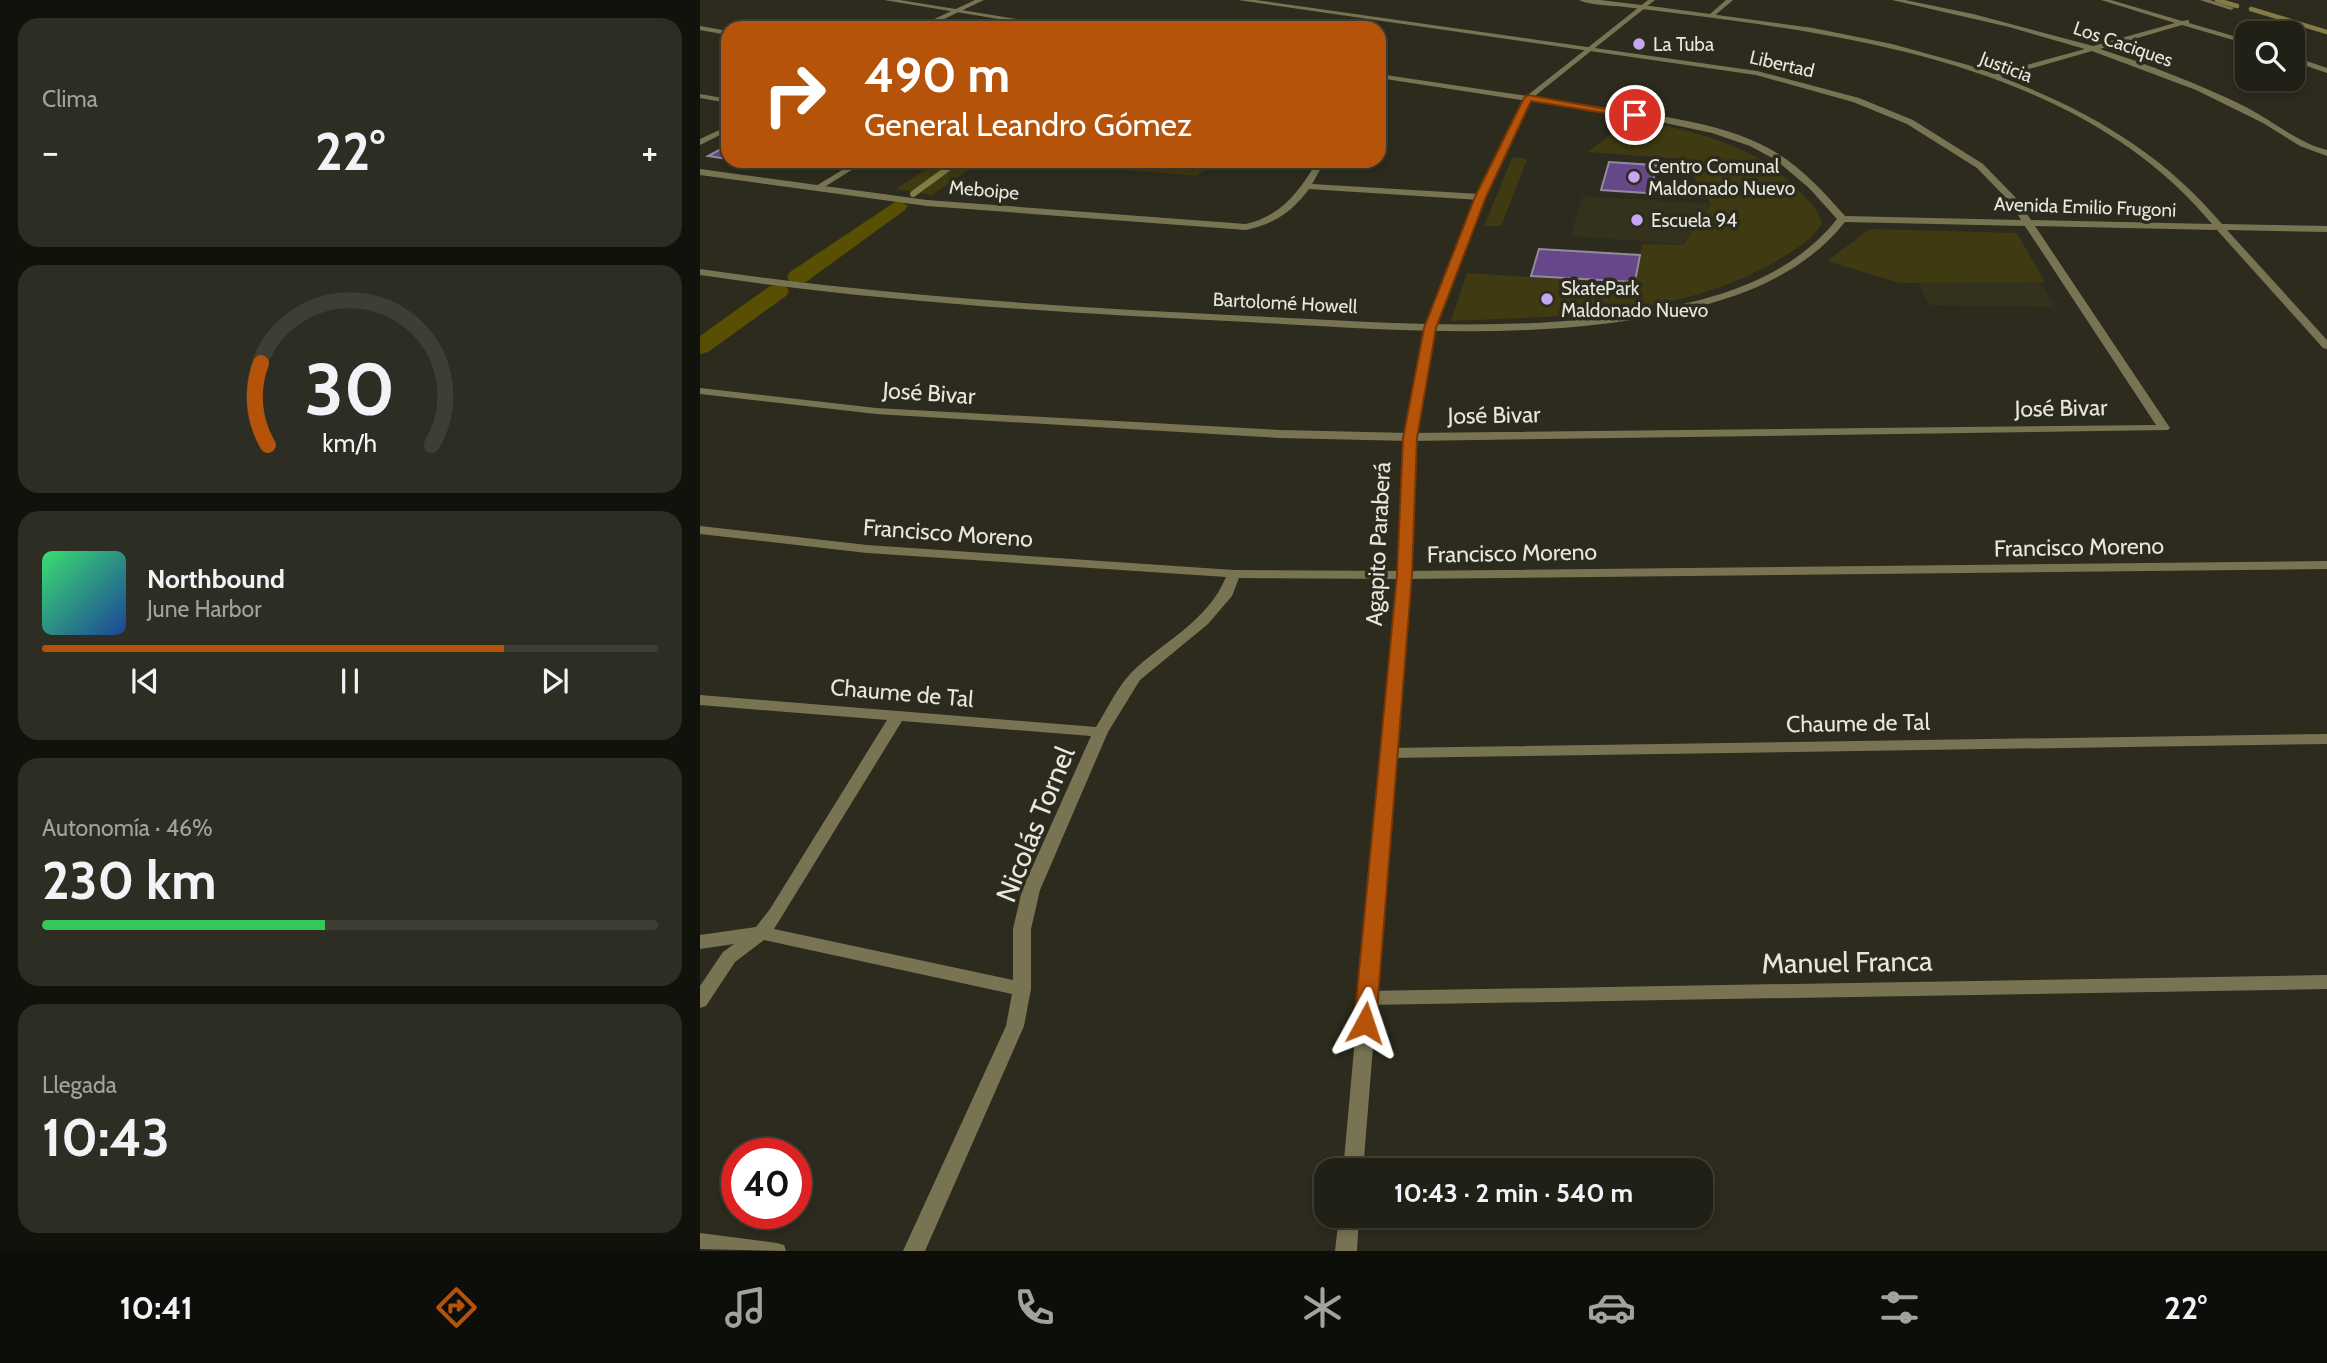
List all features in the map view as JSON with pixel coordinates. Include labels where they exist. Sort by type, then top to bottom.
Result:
[{"type":"street","points":[[887,0],[1021,21]]},
{"type":"street","points":[[934,21],[981,0]]},
{"type":"street","name":"Libertad","points":[[1241,0],[1590,48],[1781,78],[1879,109],[1935,135],[1980,166],[2006,191],[2164,428]]},
{"type":"street","name":"Justicia","points":[[1582,0],[1647,4],[1868,42],[1993,77],[2075,112],[2121,137],[2172,176],[2327,346]]},
{"type":"street","name":"Los Caciques","points":[[1895,0],[2011,25],[2094,49],[2199,88],[2267,121],[2308,147],[2327,153]]},
{"type":"street","points":[[2104,0],[2235,38]]},
{"type":"street","name":"Agapito Paraberá","points":[[1354,1158],[1404,575],[1410,438],[1430,328],[1480,197],[1528,98],[1647,4]]},
{"type":"street","points":[[1993,77],[2186,22]]},
{"type":"street","points":[[700,28],[721,32]]},
{"type":"street","points":[[2305,63],[2327,71]]},
{"type":"street","points":[[1386,77],[1669,121],[1753,144],[1779,158],[1810,183],[1842,219]]},
{"type":"street","points":[[700,96],[721,100]]},
{"type":"street","points":[[700,142],[721,132]]},
{"type":"street","points":[[1317,168],[1308,186],[1480,197]]},
{"type":"street","name":"Meboipe","points":[[700,172],[927,203],[1075,216],[1246,226],[1267,223],[1282,215],[1308,186]]},
{"type":"street","name":"Avenida Emilio Frugoni","points":[[1842,219],[2220,229],[2327,229]]},
{"type":"street","name":"Bartolomé Howell","points":[[700,272],[888,297],[994,305],[1430,328],[1495,328],[1610,319],[1666,311],[1711,299],[1754,285],[1818,248],[1842,219]]},
{"type":"street","name":"José Bivar","points":[[700,391],[876,411],[1268,433],[1410,438],[2164,428]]},
{"type":"street","name":"Francisco Moreno","points":[[700,530],[867,549],[1234,574],[1404,575],[2327,565]]},
{"type":"street","name":"Nicolás Tornel","points":[[914,1251],[1015,1026],[1022,989],[1022,929],[1031,890],[1100,732],[1135,677],[1203,621],[1225,596],[1234,574]]},
{"type":"street","name":"Chaume de Tal","points":[[700,700],[1100,732]]},
{"type":"street","points":[[700,1001],[729,957],[761,933],[776,914],[898,715]]},
{"type":"street","name":"Chaume de Tal","points":[[1389,753],[2327,739]]},
{"type":"street","points":[[700,942],[761,933],[1022,989]]},
{"type":"street","name":"Manuel Franca","points":[[1367,998],[2327,982]]},
{"type":"street","points":[[1346,1251],[1348,1228]]},
{"type":"lane","points":[[1712,16],[1730,0]]},
{"type":"lane","points":[[2203,0],[2231,8]]},
{"type":"lane","points":[[815,189],[850,168]]},
{"type":"lane","points":[[700,1241],[777,1251]]},
{"type":"shaded area","points":[[1630,119],[1700,135],[1744,151],[1783,176],[1814,206],[1822,223],[1808,240],[1778,260],[1741,279],[1701,293],[1661,303],[1577,315],[1451,321],[1467,273],[1635,284],[1642,244],[1683,245],[1711,204],[1683,159],[1588,152]]},
{"type":"shaded area","points":[[1512,158],[1527,160],[1501,226],[1484,226]]},
{"type":"shaded area","points":[[928,168],[971,168],[932,195],[896,189]]},
{"type":"shaded area","points":[[1100,168],[1207,168],[1197,176]]},
{"type":"shaded area","name":"Escuela 94","points":[[1583,196],[1711,204],[1682,244],[1570,236]]},
{"type":"shaded area","points":[[1870,229],[2017,233],[2045,282],[1900,283],[1827,261]]},
{"type":"shaded area","points":[[1918,282],[2040,282],[2055,307],[1929,305]]},
{"type":"building","points":[[721,149],[721,158],[708,156]]},
{"type":"building","points":[[1609,162],[1668,166],[1666,173],[1655,172],[1652,186],[1663,186],[1661,194],[1601,190]]},
{"type":"building","points":[[1539,249],[1640,255],[1635,282],[1531,276]]},
{"type":"waterway","points":[[2217,0],[2237,6]]},
{"type":"waterway","points":[[2251,9],[2327,32]]},
{"type":"waterway","points":[[913,194],[948,168]]},
{"type":"waterway","points":[[798,277],[898,206]]},
{"type":"waterway","points":[[700,347],[778,291]]},
{"type":"place","name":"La Tuba","points":[[1639,44]]},
{"type":"place","name":"Centro Comunal Maldonado Nuevo","points":[[1634,177]]},
{"type":"place","name":"Escuela 94","points":[[1637,220]]},
{"type":"place","name":"SkatePark Maldonado Nuevo","points":[[1547,299]]},
{"type":"route","points":[[1365,1023],[1404,575],[1410,438],[1430,328],[1446,278],[1480,197],[1528,98],[1635,115]]}]
